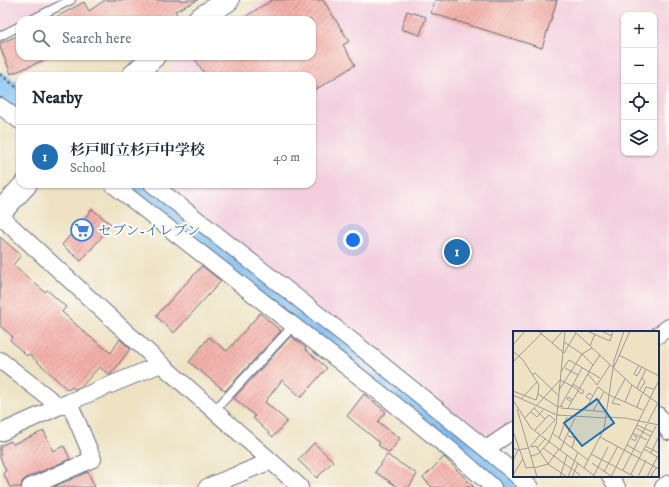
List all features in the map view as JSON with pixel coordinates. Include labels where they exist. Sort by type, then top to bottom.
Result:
[{"type":"main road","points":[[204,16],[228,0]]},
{"type":"main road","points":[[137,72],[150,60]]},
{"type":"main road","points":[[0,212],[22,188]]},
{"type":"street","points":[[0,106],[16,118]]},
{"type":"street","points":[[117,188],[393,403],[493,487]]},
{"type":"street","points":[[157,188],[486,448],[513,472]]},
{"type":"street","points":[[0,216],[214,412],[300,487]]},
{"type":"street","points":[[659,334],[669,327]]},
{"type":"street","points":[[0,360],[64,404],[93,460],[30,487]]},
{"type":"street","points":[[0,433],[64,404],[161,364]]},
{"type":"street","points":[[659,417],[669,432]]},
{"type":"street","points":[[486,448],[513,431]]},
{"type":"street","points":[[207,487],[271,461]]},
{"type":"street","points":[[518,477],[530,487]]},
{"type":"street","points":[[611,477],[618,487]]},
{"type":"street","points":[[664,487],[669,483]]},
{"type":"lane","points":[[39,16],[71,0]]},
{"type":"lane","points":[[0,36],[16,28]]},
{"type":"lane","points":[[214,412],[293,326]]},
{"type":"path","points":[[0,74],[16,87]]},
{"type":"shaded area","points":[[0,0],[60,0],[28,16],[16,16],[16,22],[0,30]]},
{"type":"shaded area","points":[[265,0],[669,0],[669,164],[663,168],[669,177],[669,320],[652,331],[513,331],[513,423],[491,437],[485,439],[163,188],[316,188],[316,72],[165,72],[178,60],[316,60],[316,16],[239,16]]},
{"type":"building","points":[[105,0],[198,0],[175,11],[177,14],[175,16],[58,16],[84,2],[89,11]]},
{"type":"building","points":[[272,0],[323,0],[349,41],[343,45],[355,65],[316,89],[316,72],[203,72],[196,60],[316,60],[316,16],[246,16]]},
{"type":"building","points":[[435,0],[557,0],[542,48],[431,13]]},
{"type":"building","points":[[407,11],[426,17],[420,35],[401,29]]},
{"type":"building","points":[[16,37],[16,60],[44,60],[11,74],[0,47],[0,43]]},
{"type":"building","points":[[92,209],[112,225],[81,261],[62,245]]},
{"type":"building","points":[[0,237],[21,255],[13,265],[45,292],[47,290],[66,307],[62,312],[89,336],[111,353],[120,339],[130,349],[110,375],[99,367],[82,386],[75,389],[72,387],[68,390],[29,354],[27,356],[10,340],[13,337],[0,326]]},
{"type":"building","points":[[202,266],[221,281],[174,333],[156,316]]},
{"type":"building","points":[[260,313],[281,331],[225,391],[189,362],[209,337],[227,351]]},
{"type":"building","points":[[291,336],[327,368],[301,397],[282,380],[265,402],[287,421],[273,437],[253,418],[255,416],[234,398]]},
{"type":"building","points":[[364,394],[386,412],[378,422],[400,438],[389,453],[378,445],[380,443],[347,416]]},
{"type":"building","points":[[44,431],[53,451],[64,446],[70,459],[26,478],[22,482],[21,487],[10,487],[3,473],[6,471],[0,457],[0,446],[11,441],[13,444]]},
{"type":"building","points":[[314,443],[333,461],[317,478],[298,460]]},
{"type":"building","points":[[387,455],[417,474],[409,487],[398,487],[375,472]]},
{"type":"building","points":[[444,457],[474,487],[432,487],[423,478]]},
{"type":"building","points":[[88,472],[95,487],[53,487]]},
{"type":"waterway","points":[[0,87],[16,99]]},
{"type":"waterway","points":[[138,188],[464,445],[510,487]]},
{"type":"place","name":"セブン-イレブン","points":[[82,230]]},
{"type":"place","name":"杉戸町立杉戸中学校","points":[[457,252]]}]
